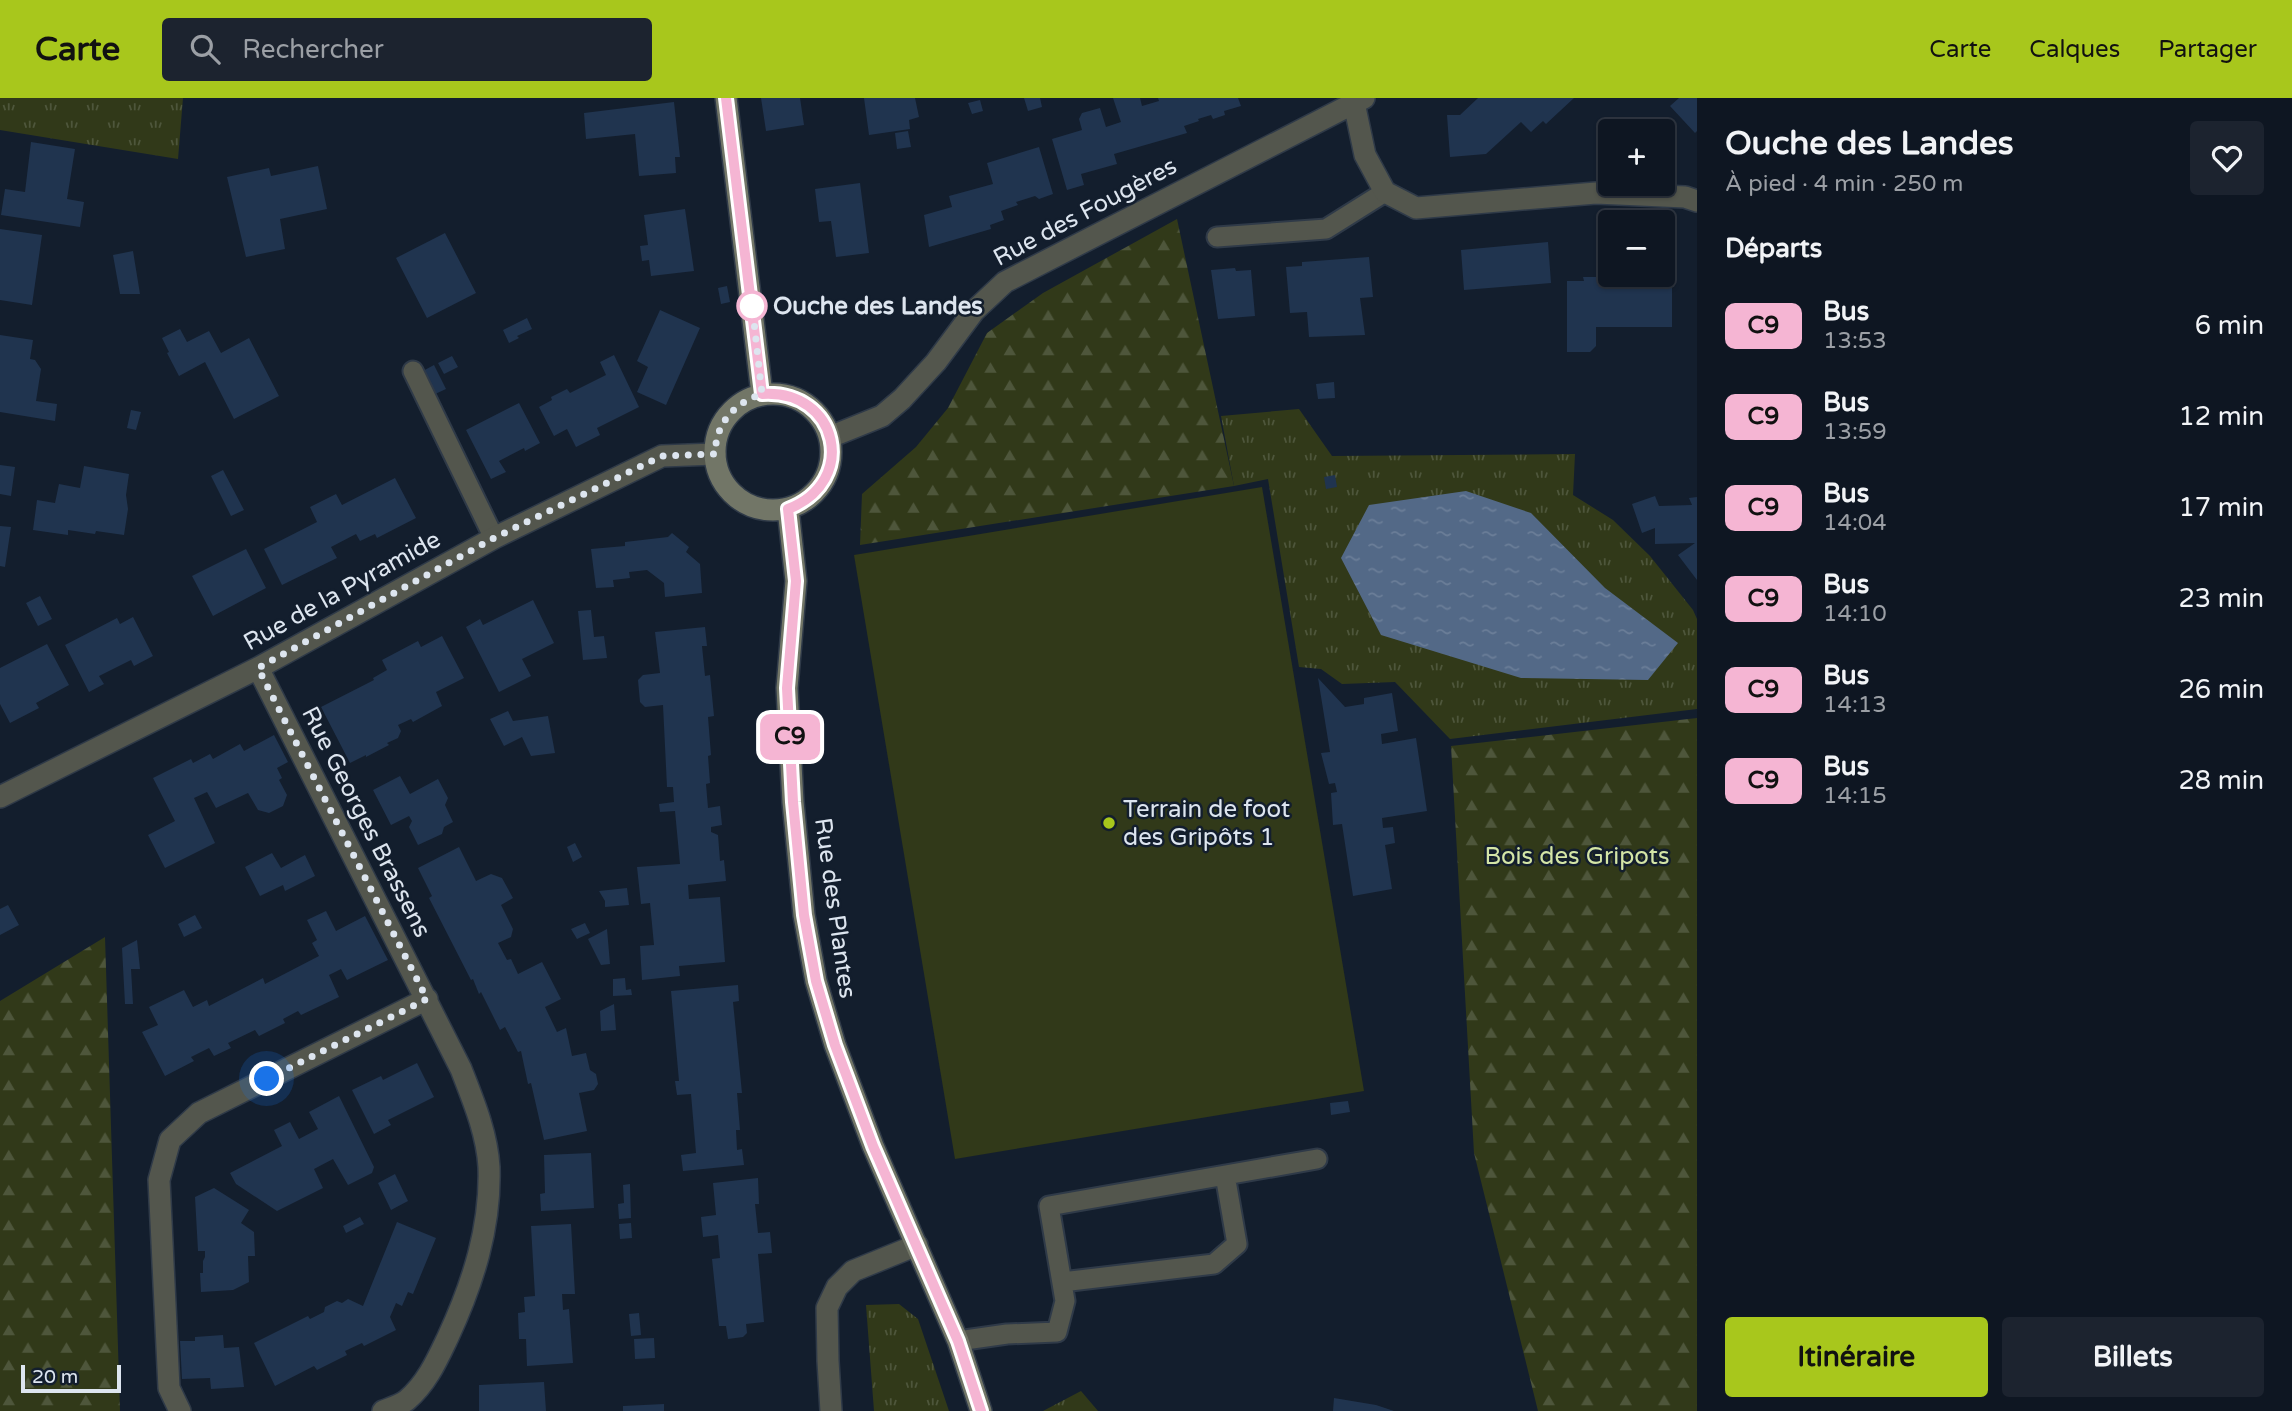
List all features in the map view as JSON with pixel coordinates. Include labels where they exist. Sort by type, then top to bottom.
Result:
[{"type":"street","points":[[726,98],[762,394]]},
{"type":"street","points":[[1357,100],[1365,155],[1385,192],[1416,208],[1596,194],[1685,197],[1697,201]]},
{"type":"street","name":"Rue des Fougères","points":[[830,437],[882,416],[902,399],[936,362],[974,311],[1005,282],[1357,100]]},
{"type":"street","points":[[762,394],[785,395],[808,404],[822,419],[830,437],[832,456],[826,479],[815,494],[788,509],[765,510],[740,500],[721,479],[717,467],[715,445],[725,418],[736,407],[762,394]]},
{"type":"street","name":"Rue de la Pyramide","points":[[0,797],[258,668],[494,538],[662,456],[715,454]]},
{"type":"street","name":"Rue des Plantes","points":[[788,509],[796,581],[787,688],[793,802],[807,928],[816,981],[835,1045],[873,1146],[958,1341],[981,1411]]},
{"type":"street","name":"Rue Georges Brassens","points":[[258,668],[461,1069],[479,1114],[489,1165],[481,1251],[463,1303],[431,1373],[406,1402],[383,1411]]},
{"type":"street","points":[[180,1411],[169,1388],[159,1180],[170,1140],[199,1113],[427,999]]},
{"type":"street","points":[[831,1411],[827,1308],[837,1287],[853,1271],[917,1245]]},
{"type":"lane","points":[[1217,237],[1326,229],[1385,192]]},
{"type":"lane","points":[[413,371],[494,538]]},
{"type":"lane","points":[[958,1341],[1007,1334],[1057,1332],[1065,1301],[1049,1206],[1317,1159]]},
{"type":"lane","points":[[1062,1282],[1214,1264],[1237,1244],[1225,1175]]},
{"type":"green space","points":[[0,98],[183,98],[178,159],[0,130]]},
{"type":"green space","points":[[1177,219],[1234,486],[860,545],[862,494],[916,447],[948,408],[987,333],[1043,293]]},
{"type":"green space","points":[[1299,409],[1332,456],[1575,454],[1573,495],[1613,520],[1650,556],[1693,610],[1697,619],[1697,709],[1450,739],[1395,682],[1342,684],[1321,669],[1299,667],[1268,479],[1234,486],[1221,416]]},
{"type":"green space","name":"Terrain de foot des Gripôts 1","points":[[1262,487],[1364,1091],[955,1159],[854,555]]},
{"type":"green space","name":"Bois des Gripots","points":[[1697,718],[1697,1411],[1538,1411],[1474,1153],[1451,746]]},
{"type":"green space","points":[[105,937],[120,1411],[0,1411],[0,1001]]},
{"type":"green space","points":[[899,1304],[918,1319],[949,1411],[874,1411],[866,1305]]},
{"type":"green space","points":[[1081,1391],[1098,1411],[1043,1411]]},
{"type":"water","points":[[1466,491],[1531,513],[1605,588],[1678,643],[1648,680],[1521,678],[1381,635],[1341,558],[1369,505]]},
{"type":"building","points":[[761,98],[800,98],[804,125],[766,131]]},
{"type":"building","points":[[864,98],[915,98],[919,117],[909,120],[910,129],[869,135]]},
{"type":"building","points":[[1024,98],[1040,98],[1042,107],[1028,111]]},
{"type":"building","points":[[1113,98],[1140,98],[1142,106],[1159,101],[1158,98],[1238,98],[1241,106],[1224,111],[1225,115],[1213,119],[1211,115],[1184,126],[1187,133],[1114,154],[1117,164],[1081,174],[1084,185],[1067,190],[1052,139],[1082,130],[1079,119],[1082,113],[1100,108],[1106,127],[1121,122]]},
{"type":"building","points":[[1478,98],[1574,98],[1546,124],[1543,121],[1531,132],[1521,122],[1486,154],[1450,157],[1447,115],[1460,115]]},
{"type":"building","points":[[1679,98],[1697,98],[1695,133],[1670,106]]},
{"type":"building","points":[[980,100],[983,111],[972,114],[968,103]]},
{"type":"building","points":[[674,102],[680,157],[675,157],[676,173],[639,176],[635,134],[586,139],[584,113]]},
{"type":"building","points":[[908,131],[911,147],[897,149],[895,133]]},
{"type":"building","points":[[31,142],[75,149],[67,199],[84,202],[80,227],[1,215],[5,189],[25,192]]},
{"type":"building","points":[[1039,147],[1053,194],[1016,202],[1018,205],[1001,211],[1004,220],[990,225],[991,229],[929,247],[924,215],[952,207],[949,196],[993,184],[987,163]]},
{"type":"building","points":[[318,166],[327,209],[280,219],[285,249],[246,257],[227,177],[269,168],[271,176]]},
{"type":"building","points":[[860,183],[869,253],[836,257],[831,221],[819,222],[815,189]]},
{"type":"building","points":[[685,209],[694,271],[651,276],[649,260],[642,261],[640,246],[648,245],[644,215]]},
{"type":"building","points":[[0,229],[42,235],[32,305],[0,300]]},
{"type":"building","points":[[445,233],[476,293],[427,318],[396,258]]},
{"type":"building","points":[[1548,242],[1551,283],[1464,290],[1461,250]]},
{"type":"building","points":[[1598,247],[1598,287],[1672,287],[1672,327],[1596,327],[1596,346],[1590,352],[1567,352],[1567,281],[1584,281],[1583,277],[1596,277]]},
{"type":"building","points":[[133,251],[140,294],[120,294],[113,255]]},
{"type":"building","points":[[1369,257],[1373,297],[1360,298],[1365,335],[1309,337],[1307,312],[1290,313],[1286,267],[1302,266],[1302,262]]},
{"type":"building","points":[[1235,268],[1236,271],[1251,270],[1255,316],[1218,319],[1211,270]]},
{"type":"building","points":[[727,286],[730,302],[721,304],[718,288]]},
{"type":"building","points":[[660,310],[700,328],[666,405],[637,392],[648,367],[637,361]]},
{"type":"building","points":[[527,318],[532,329],[509,343],[503,330]]},
{"type":"building","points":[[180,329],[187,342],[209,331],[221,353],[249,338],[279,396],[234,419],[205,362],[179,376],[162,338]]},
{"type":"building","points":[[0,335],[33,340],[30,359],[35,360],[41,369],[36,401],[57,404],[55,421],[0,412]]},
{"type":"building","points":[[614,355],[639,407],[597,428],[600,435],[576,447],[567,429],[554,436],[539,407],[567,389],[570,393],[606,375],[600,362]]},
{"type":"building","points":[[452,356],[458,367],[444,374],[438,363]]},
{"type":"building","points":[[434,365],[446,389],[433,395],[421,372]]},
{"type":"building","points":[[1334,382],[1335,398],[1318,399],[1316,384]]},
{"type":"building","points":[[519,403],[540,443],[499,461],[506,472],[491,479],[466,430]]},
{"type":"building","points":[[131,410],[141,412],[136,430],[127,428]]},
{"type":"building","points":[[0,465],[15,467],[11,496],[0,494]]},
{"type":"building","points":[[84,466],[129,474],[124,535],[68,530],[68,535],[33,530],[37,500],[55,503],[59,484],[80,488]]},
{"type":"building","points":[[223,470],[244,510],[231,516],[211,476]]},
{"type":"building","points":[[1335,475],[1337,487],[1326,489],[1324,477]]},
{"type":"building","points":[[395,478],[416,518],[377,538],[375,534],[360,541],[356,534],[331,547],[337,558],[282,585],[264,549],[317,522],[310,507],[336,494],[342,505]]},
{"type":"building","points":[[1655,496],[1659,506],[1692,505],[1689,498],[1697,497],[1697,580],[1678,555],[1695,543],[1655,544],[1655,528],[1642,533],[1632,504]]},
{"type":"building","points":[[0,526],[11,527],[5,567],[0,566]]},
{"type":"building","points":[[672,533],[689,547],[686,552],[700,564],[702,593],[665,597],[664,583],[647,570],[629,572],[630,578],[613,580],[614,587],[596,588],[591,549],[625,546],[625,542],[668,537]]},
{"type":"building","points":[[246,549],[266,588],[213,616],[192,576]]},
{"type":"building","points":[[40,596],[52,619],[38,626],[26,603]]},
{"type":"building","points":[[533,600],[554,643],[522,659],[531,676],[499,692],[466,627],[480,619],[483,625]]},
{"type":"building","points":[[591,610],[594,637],[604,636],[607,658],[583,660],[578,611]]},
{"type":"building","points":[[133,617],[153,656],[134,666],[131,660],[99,676],[104,684],[89,692],[65,645],[117,618],[120,624]]},
{"type":"building","points":[[705,627],[707,646],[702,646],[705,676],[710,675],[714,716],[708,717],[711,755],[708,756],[710,783],[706,784],[708,808],[720,806],[722,825],[711,827],[711,832],[718,835],[720,861],[724,860],[726,881],[688,885],[689,899],[720,897],[725,962],[679,966],[680,976],[642,980],[640,946],[654,945],[650,903],[641,904],[637,867],[680,864],[675,811],[660,812],[659,804],[674,802],[673,787],[667,787],[663,705],[645,707],[640,702],[638,680],[643,675],[660,673],[655,632]]},
{"type":"building","points":[[442,636],[464,678],[436,692],[442,706],[413,722],[411,719],[398,725],[401,731],[398,738],[350,763],[321,707],[374,680],[373,678],[387,670],[382,660],[418,641],[421,647]]},
{"type":"building","points":[[47,644],[69,685],[36,703],[39,708],[10,723],[0,704],[0,668]]},
{"type":"building","points":[[1318,678],[1345,707],[1364,704],[1364,698],[1392,693],[1398,731],[1381,734],[1382,744],[1416,738],[1427,811],[1382,818],[1383,828],[1393,827],[1395,843],[1385,845],[1392,889],[1353,896],[1342,824],[1333,825],[1331,793],[1337,792],[1335,783],[1329,784],[1321,753],[1330,752]]},
{"type":"building","points":[[508,711],[513,721],[548,716],[555,753],[531,756],[522,737],[504,746],[490,719]]},
{"type":"building","points":[[274,735],[288,762],[277,768],[282,778],[279,780],[287,795],[283,806],[269,813],[258,810],[248,793],[216,808],[207,792],[194,798],[215,843],[165,868],[148,835],[175,821],[153,778],[191,759],[193,763],[210,754],[213,759],[240,744],[244,751]]},
{"type":"building","points":[[400,776],[410,794],[438,779],[448,798],[445,805],[453,822],[444,827],[442,834],[418,845],[409,827],[412,821],[409,816],[391,825],[373,790]]},
{"type":"building","points":[[575,843],[582,857],[573,862],[567,847]]},
{"type":"building","points":[[459,847],[476,881],[491,874],[502,878],[513,898],[501,905],[513,929],[511,937],[498,943],[507,960],[511,959],[518,974],[542,962],[561,999],[545,1007],[557,1032],[566,1028],[572,1056],[586,1053],[590,1070],[596,1074],[598,1084],[594,1090],[579,1093],[587,1131],[544,1140],[521,1051],[518,1052],[505,1027],[500,1030],[429,898],[432,896],[418,868]]},
{"type":"building","points":[[272,853],[281,868],[305,855],[315,876],[285,891],[283,885],[260,896],[245,867]]},
{"type":"building","points":[[627,888],[629,905],[605,907],[605,901],[599,891]]},
{"type":"building","points":[[8,905],[19,925],[0,935],[0,909]]},
{"type":"building","points":[[326,911],[336,931],[365,916],[388,960],[347,980],[341,969],[329,975],[339,997],[301,1015],[298,1011],[283,1019],[285,1023],[259,1036],[255,1030],[228,1043],[231,1048],[214,1056],[209,1048],[191,1057],[194,1061],[165,1076],[142,1032],[158,1025],[149,1007],[184,990],[193,1007],[207,1000],[209,1006],[263,978],[265,984],[319,956],[312,943],[317,940],[307,920]]},
{"type":"building","points":[[195,915],[202,928],[184,937],[178,924]]},
{"type":"building","points":[[585,923],[590,933],[577,939],[571,929]]},
{"type":"building","points":[[607,929],[610,964],[601,965],[588,939]]},
{"type":"building","points":[[137,940],[140,969],[131,969],[133,1004],[125,1004],[122,948]]},
{"type":"building","points":[[625,978],[626,990],[631,989],[632,995],[613,996],[613,979]]},
{"type":"building","points":[[738,985],[739,1001],[733,1002],[742,1093],[737,1093],[740,1130],[736,1130],[737,1150],[742,1149],[744,1165],[683,1171],[681,1155],[696,1153],[691,1094],[677,1095],[675,1081],[679,1081],[671,991]]},
{"type":"building","points":[[614,1004],[616,1030],[601,1031],[600,1011]]},
{"type":"building","points":[[417,1063],[434,1097],[388,1120],[391,1125],[374,1134],[352,1090],[381,1076],[383,1080]]},
{"type":"building","points":[[339,1096],[374,1167],[372,1173],[348,1185],[333,1159],[314,1169],[323,1188],[277,1211],[236,1184],[230,1173],[282,1146],[274,1130],[290,1122],[299,1139],[318,1129],[309,1112]]},
{"type":"building","points":[[1348,1101],[1350,1112],[1331,1115],[1330,1103]]},
{"type":"building","points":[[591,1153],[594,1208],[541,1211],[540,1194],[545,1193],[544,1155]]},
{"type":"building","points":[[395,1174],[408,1201],[391,1210],[378,1183]]},
{"type":"building","points":[[758,1178],[759,1204],[755,1204],[758,1233],[770,1232],[772,1253],[758,1254],[764,1322],[746,1324],[747,1333],[743,1337],[728,1339],[726,1326],[719,1326],[712,1259],[720,1258],[718,1235],[703,1237],[701,1217],[716,1215],[713,1183]]},
{"type":"building","points":[[630,1184],[631,1218],[619,1219],[618,1204],[624,1203],[623,1185]]},
{"type":"building","points":[[214,1188],[249,1210],[241,1223],[254,1232],[255,1256],[248,1256],[249,1282],[233,1290],[201,1292],[200,1273],[203,1273],[205,1251],[198,1251],[195,1197]]},
{"type":"building","points":[[360,1217],[364,1224],[346,1233],[343,1226]]},
{"type":"building","points":[[397,1222],[436,1238],[413,1294],[408,1292],[402,1306],[396,1303],[390,1317],[396,1330],[364,1346],[362,1343],[345,1351],[347,1355],[317,1370],[314,1366],[275,1386],[254,1343],[308,1316],[310,1319],[324,1312],[325,1307],[337,1301],[342,1303],[348,1299],[363,1306]]},
{"type":"building","points":[[631,1223],[632,1238],[620,1239],[619,1224]]},
{"type":"building","points":[[571,1224],[575,1294],[562,1294],[563,1310],[569,1309],[573,1363],[527,1366],[526,1339],[519,1339],[518,1313],[525,1312],[524,1297],[535,1296],[531,1226]]},
{"type":"building","points":[[639,1313],[641,1335],[631,1336],[629,1314]]},
{"type":"building","points":[[223,1335],[224,1348],[239,1347],[244,1387],[211,1389],[210,1378],[182,1379],[180,1341]]},
{"type":"building","points":[[654,1338],[655,1358],[635,1359],[634,1339]]},
{"type":"building","points":[[544,1382],[546,1411],[479,1411],[479,1385]]},
{"type":"building","points":[[1334,1398],[1376,1405],[1394,1411],[1333,1411]]},
{"type":"building","points":[[664,1404],[664,1411],[623,1411],[623,1406]]},
{"type":"bus line","name":"C9","points":[[726,98],[762,394],[776,393],[795,397],[816,411],[830,437],[832,456],[826,479],[815,494],[788,509],[796,581],[787,688],[793,802],[804,915],[816,981],[835,1045],[873,1146],[958,1341],[981,1411]]},
{"type":"place","name":"Ouche des Landes","points":[[752,306]]},
{"type":"place","name":"Terrain de foot des Gripôts 1","points":[[1109,823]]},
{"type":"route","points":[[267,1079],[427,999],[258,668],[494,538],[662,456],[715,454],[715,445],[725,418],[736,407],[762,394],[752,306]]}]
